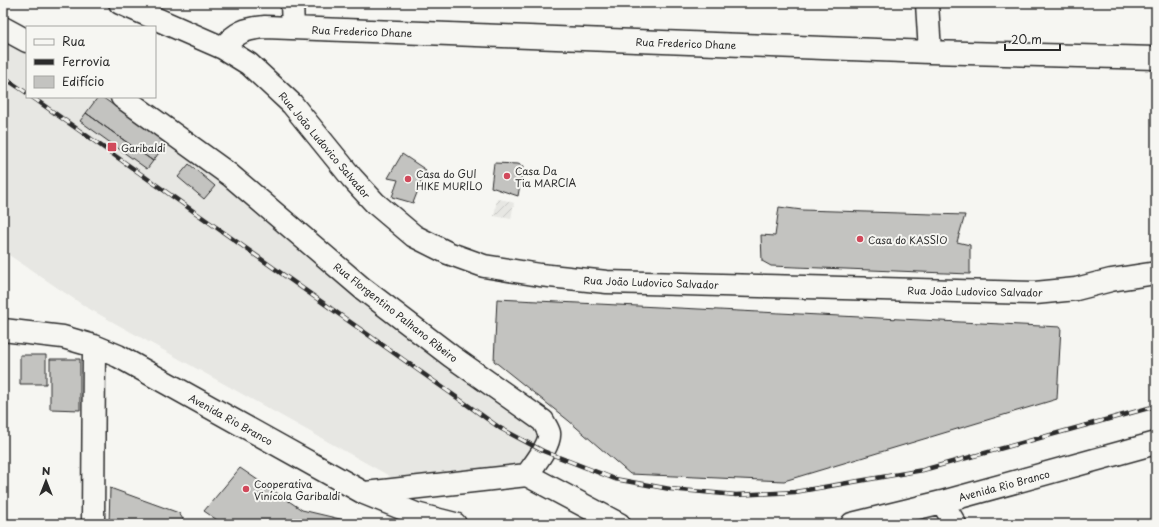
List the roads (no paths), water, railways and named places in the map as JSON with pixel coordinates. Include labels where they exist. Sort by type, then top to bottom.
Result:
[{"type":"street","name":"Rua João Ludovico Salvador","points":[[120,3],[223,48],[249,64],[292,104],[375,204],[414,236],[448,253],[484,266],[540,275],[607,282],[1035,293],[1076,289],[1111,280],[1156,273]]},
{"type":"street","points":[[292,3],[293,28]]},
{"type":"street","points":[[927,3],[930,52]]},
{"type":"street","name":"Rua Frederico Dhane","points":[[223,48],[235,35],[244,31],[264,27],[930,52],[1156,58]]},
{"type":"street","points":[[3,28],[26,40]]},
{"type":"street","name":"Rua Florgentino Palhano Ribeiro","points":[[123,98],[230,175],[362,288],[451,356],[543,421],[549,433],[548,440],[528,475]]},
{"type":"street","name":"Avenida Rio Branco","points":[[3,330],[63,337],[94,346],[118,356],[364,493],[416,514],[456,524]]},
{"type":"street","points":[[93,524],[94,346]]},
{"type":"street","name":"Avenida Rio Branco","points":[[857,523],[942,502],[1156,443]]},
{"type":"street","points":[[364,493],[528,475],[618,524]]},
{"type":"street","points":[[942,502],[955,524]]},
{"type":"railway","points":[[3,77],[26,92]]},
{"type":"railway","points":[[33,98],[500,428],[543,451],[615,479],[670,489],[736,495],[795,492],[923,470],[1156,406]]},
{"type":"place","name":"Garibaldi","points":[[112,147]]},
{"type":"place","name":"Casa Da Tia MARCIA","points":[[507,176]]},
{"type":"place","name":"Casa do GUI HIKE MURILO","points":[[408,179]]},
{"type":"place","name":"Casa do KASSIO","points":[[860,239]]},
{"type":"place","name":"Cooperativa Vinícola Garibaldi","points":[[246,489]]}]
